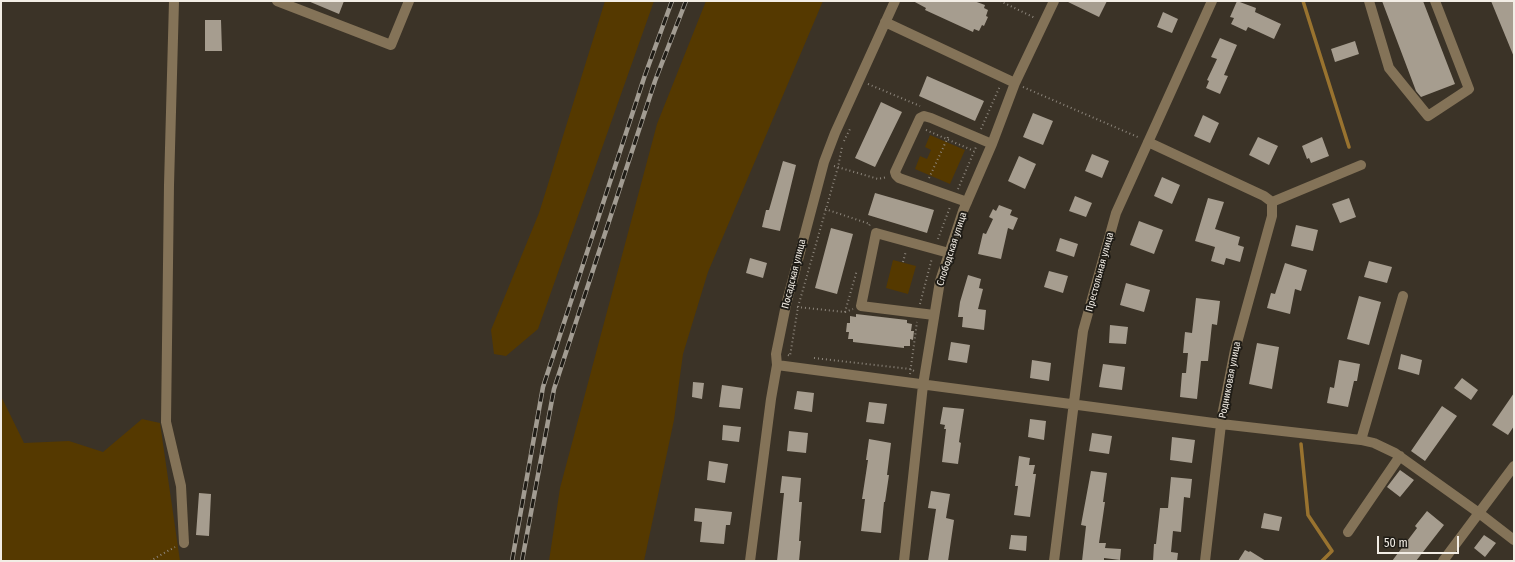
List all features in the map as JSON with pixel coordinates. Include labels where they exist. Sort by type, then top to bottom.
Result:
[{"type":"street","points":[[174,1],[169,192],[166,422],[181,486],[184,543]]},
{"type":"street","points":[[277,1],[391,45],[409,1]]},
{"type":"street","name":"Посадская улица","points":[[750,561],[771,399],[777,365],[776,354],[786,304],[824,162],[835,133],[895,1]]},
{"type":"street","name":"Слободская улица","points":[[904,561],[923,385],[940,281],[967,202],[992,144],[1015,83],[1054,1]]},
{"type":"street","name":"Престольная улица","points":[[1054,561],[1083,331],[1116,213],[1212,1]]},
{"type":"street","points":[[1370,1],[1389,68],[1428,116],[1469,89],[1435,1]]},
{"type":"street","points":[[885,22],[1015,83]]},
{"type":"street","points":[[967,202],[896,175],[895,172],[916,125],[920,118],[924,116],[992,144]]},
{"type":"street","points":[[1148,142],[1264,196],[1272,202],[1361,165]]},
{"type":"street","name":"Родниковая улица","points":[[1205,561],[1221,424],[1235,350],[1272,216],[1272,202]]},
{"type":"street","points":[[934,315],[861,306],[876,233],[949,253]]},
{"type":"street","points":[[1361,440],[1403,296]]},
{"type":"street","points":[[777,365],[923,385],[1075,403],[1221,424],[1361,440],[1374,444],[1400,456],[1514,540]]},
{"type":"street","points":[[1348,532],[1400,456]]},
{"type":"street","points":[[1443,561],[1514,466]]},
{"type":"path","points":[[1000,1],[1044,21]]},
{"type":"path","points":[[1015,83],[1148,142]]},
{"type":"path","points":[[916,125],[974,151]]},
{"type":"path","points":[[776,354],[790,356],[798,307],[838,167],[842,146],[851,126]]},
{"type":"path","points":[[925,187],[952,127]]},
{"type":"path","points":[[824,162],[878,179],[896,175]]},
{"type":"path","points":[[812,205],[870,224],[868,231]]},
{"type":"path","points":[[786,304],[798,307],[845,312],[857,268]]},
{"type":"path","points":[[150,561],[184,543]]},
{"type":"shaded area","points":[[605,1],[654,1],[538,329],[506,356],[494,354],[491,330],[539,213]]},
{"type":"shaded area","points":[[706,1],[823,1],[708,272],[683,354],[674,420],[644,561],[549,561],[560,488],[657,124]]},
{"type":"shaded area","points":[[930,135],[965,150],[950,184],[915,169],[920,156],[927,159],[931,150],[925,147]]},
{"type":"shaded area","points":[[893,260],[916,266],[908,294],[886,288]]},
{"type":"shaded area","points":[[1,396],[24,443],[69,441],[103,452],[142,419],[160,423],[180,561],[1,561]]},
{"type":"building","points":[[308,1],[344,1],[339,14]]},
{"type":"building","points":[[913,1],[974,1],[985,5],[984,8],[988,10],[986,16],[988,17],[984,26],[982,25],[979,31],[974,29],[973,32],[925,10],[926,8]]},
{"type":"building","points":[[1066,1],[1107,1],[1099,17]]},
{"type":"building","points":[[1237,1],[1256,8],[1255,12],[1281,24],[1274,39],[1248,27],[1246,31],[1231,24],[1234,18],[1230,17]]},
{"type":"building","points":[[1382,1],[1423,1],[1455,84],[1421,97],[1416,91]]},
{"type":"building","points":[[1491,1],[1514,1],[1514,57]]},
{"type":"building","points":[[1163,12],[1178,19],[1172,33],[1157,27]]},
{"type":"building","points":[[205,20],[221,20],[222,51],[205,51]]},
{"type":"building","points":[[1220,38],[1237,45],[1224,75],[1228,76],[1220,94],[1206,88],[1209,81],[1207,80],[1217,59],[1211,57]]},
{"type":"building","points":[[1355,41],[1359,54],[1335,62],[1331,49]]},
{"type":"building","points":[[927,76],[984,101],[975,121],[919,96]]},
{"type":"building","points":[[881,102],[902,112],[875,167],[855,158]]},
{"type":"building","points":[[1033,113],[1053,121],[1043,145],[1023,137]]},
{"type":"building","points":[[1203,115],[1219,123],[1210,143],[1194,136]]},
{"type":"building","points":[[1258,137],[1278,146],[1269,165],[1249,155]]},
{"type":"building","points":[[1322,137],[1329,156],[1311,163],[1309,158],[1307,159],[1302,146]]},
{"type":"building","points":[[1092,154],[1109,161],[1102,178],[1085,171]]},
{"type":"building","points":[[1019,156],[1036,164],[1025,189],[1008,181]]},
{"type":"building","points":[[783,161],[796,165],[780,231],[762,227],[766,210],[769,210]]},
{"type":"building","points":[[1162,177],[1180,185],[1172,204],[1154,196]]},
{"type":"building","points":[[875,193],[934,210],[927,233],[868,215]]},
{"type":"building","points":[[1075,196],[1092,203],[1086,217],[1069,211]]},
{"type":"building","points":[[1208,198],[1224,202],[1215,229],[1240,237],[1238,245],[1244,247],[1240,262],[1226,258],[1224,265],[1211,261],[1215,247],[1195,241]]},
{"type":"building","points":[[1349,198],[1356,217],[1340,223],[1332,204]]},
{"type":"building","points":[[999,205],[1012,210],[1010,215],[1018,218],[1013,230],[1008,228],[1001,259],[978,254],[983,233],[986,234],[993,219],[989,217],[993,209],[996,211]]},
{"type":"building","points":[[1139,221],[1163,230],[1154,254],[1130,245]]},
{"type":"building","points":[[1296,225],[1318,230],[1313,251],[1291,246]]},
{"type":"building","points":[[831,228],[853,234],[837,294],[815,288]]},
{"type":"building","points":[[1060,238],[1078,244],[1074,257],[1056,251]]},
{"type":"building","points":[[750,258],[767,263],[763,278],[746,273]]},
{"type":"building","points":[[1369,261],[1392,267],[1387,283],[1364,277]]},
{"type":"building","points":[[1285,263],[1307,270],[1301,291],[1295,289],[1290,314],[1267,308],[1271,293],[1275,294]]},
{"type":"building","points":[[1049,271],[1068,276],[1063,293],[1044,287]]},
{"type":"building","points":[[968,275],[981,279],[979,288],[983,289],[978,309],[986,310],[984,330],[962,327],[963,317],[958,317],[960,302]]},
{"type":"building","points":[[1126,283],[1150,290],[1144,312],[1120,305]]},
{"type":"building","points":[[1359,296],[1381,302],[1369,345],[1347,339]]},
{"type":"building","points":[[1196,298],[1220,301],[1217,325],[1212,324],[1208,361],[1201,361],[1197,399],[1180,397],[1182,373],[1186,373],[1188,353],[1183,353],[1185,332],[1192,333]]},
{"type":"building","points":[[856,314],[907,320],[907,323],[912,324],[911,331],[914,331],[913,340],[910,339],[910,346],[904,346],[904,348],[853,342],[853,339],[848,339],[849,332],[846,332],[847,323],[850,323],[850,316],[856,317]]},
{"type":"building","points":[[1110,325],[1128,327],[1126,344],[1109,343]]},
{"type":"building","points":[[951,342],[970,345],[967,363],[948,360]]},
{"type":"building","points":[[1257,343],[1279,347],[1272,389],[1249,384]]},
{"type":"building","points":[[1401,354],[1422,360],[1419,375],[1398,369]]},
{"type":"building","points":[[1032,360],[1051,363],[1049,381],[1030,378]]},
{"type":"building","points":[[1339,360],[1360,364],[1357,381],[1354,381],[1348,407],[1327,403],[1330,387],[1334,388]]},
{"type":"building","points":[[1103,364],[1125,367],[1122,390],[1099,387]]},
{"type":"building","points":[[1462,378],[1478,390],[1471,400],[1454,388]]},
{"type":"building","points":[[693,382],[704,383],[702,399],[692,397]]},
{"type":"building","points":[[722,385],[743,388],[740,409],[719,407]]},
{"type":"building","points":[[797,391],[814,393],[812,412],[794,409]]},
{"type":"building","points":[[1514,393],[1514,426],[1508,435],[1492,425]]},
{"type":"building","points":[[869,402],[887,404],[884,424],[866,422]]},
{"type":"building","points":[[1442,406],[1457,416],[1425,461],[1411,451]]},
{"type":"building","points":[[943,407],[964,409],[959,442],[961,443],[958,464],[942,462],[946,429],[944,429],[945,425],[940,424]]},
{"type":"building","points":[[1030,419],[1046,421],[1044,440],[1028,437]]},
{"type":"building","points":[[723,425],[741,427],[739,442],[722,440]]},
{"type":"building","points":[[789,431],[808,433],[806,453],[787,451]]},
{"type":"building","points":[[1092,433],[1112,436],[1109,454],[1089,451]]},
{"type":"building","points":[[1172,437],[1195,440],[1192,463],[1170,460]]},
{"type":"building","points":[[869,439],[891,443],[887,475],[889,475],[884,502],[881,533],[861,531],[865,499],[862,499],[868,460],[866,460]]},
{"type":"building","points":[[1019,456],[1030,458],[1029,465],[1035,465],[1033,474],[1036,474],[1030,517],[1014,515],[1018,486],[1015,486]]},
{"type":"building","points":[[709,461],[728,464],[725,483],[707,480]]},
{"type":"building","points":[[1400,470],[1414,480],[1400,497],[1387,487]]},
{"type":"building","points":[[1091,471],[1107,473],[1103,502],[1105,502],[1099,543],[1106,543],[1105,548],[1121,549],[1120,560],[1104,558],[1104,561],[1082,561],[1086,526],[1081,525]]},
{"type":"building","points":[[782,476],[801,478],[799,502],[802,502],[799,561],[777,561],[784,493],[780,493]]},
{"type":"building","points":[[1171,477],[1192,479],[1190,498],[1184,497],[1181,532],[1173,531],[1171,552],[1178,553],[1177,561],[1153,561],[1154,544],[1156,544],[1160,508],[1168,508]]},
{"type":"building","points":[[931,491],[950,494],[946,518],[954,520],[948,561],[928,561],[936,509],[928,508]]},
{"type":"building","points":[[199,493],[211,494],[209,536],[196,535]]},
{"type":"building","points":[[695,508],[732,512],[730,525],[726,525],[724,544],[700,542],[702,522],[694,521]]},
{"type":"building","points":[[1427,511],[1444,525],[1416,561],[1392,561],[1417,528],[1415,526]]},
{"type":"building","points":[[1264,513],[1282,517],[1279,531],[1261,528]]},
{"type":"building","points":[[1011,535],[1027,536],[1026,551],[1009,549]]},
{"type":"building","points":[[1484,535],[1496,543],[1485,557],[1474,548]]},
{"type":"building","points":[[1245,550],[1250,551],[1266,561],[1238,561]]},
{"type":"waterway","points":[[1303,1],[1349,147]]},
{"type":"waterway","points":[[1301,444],[1308,515],[1332,551],[1322,561]]},
{"type":"railway","points":[[512,561],[543,387],[644,78],[672,1]]},
{"type":"railway","points":[[522,561],[554,389],[655,81],[686,1]]}]
